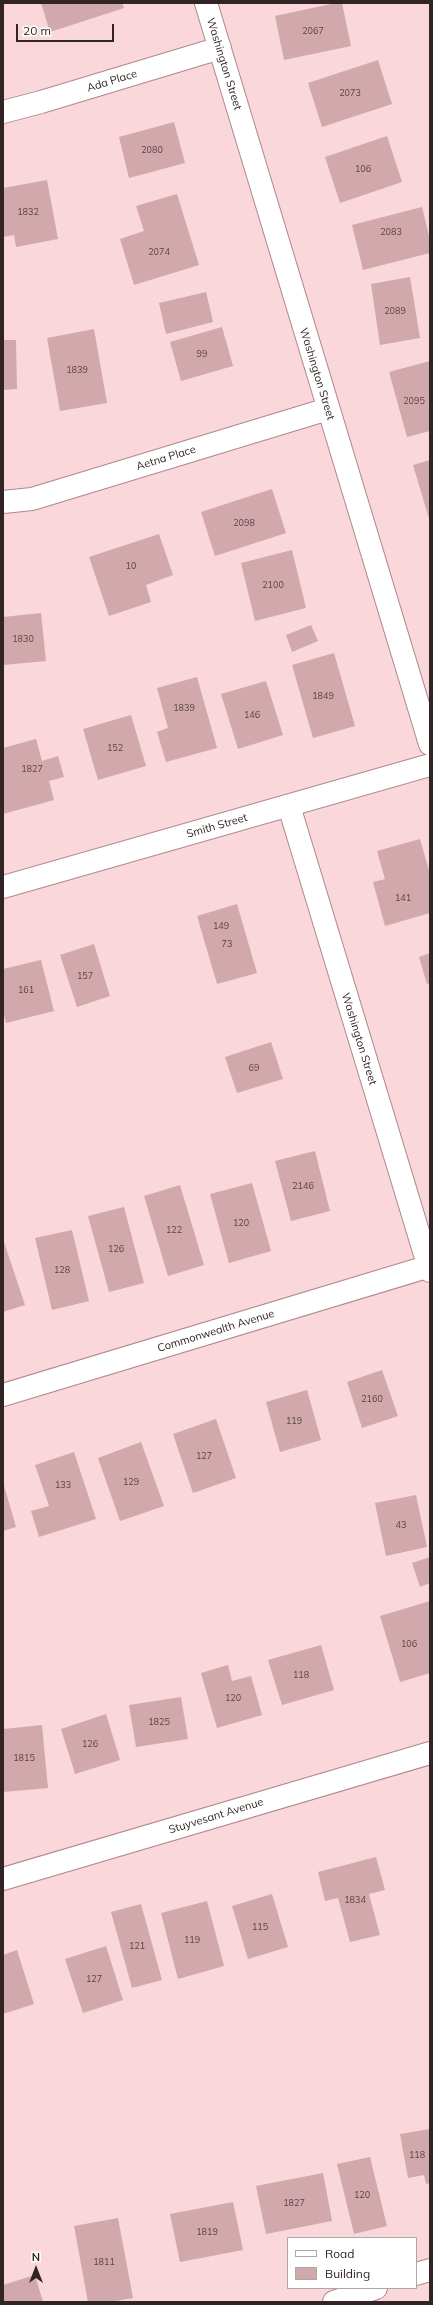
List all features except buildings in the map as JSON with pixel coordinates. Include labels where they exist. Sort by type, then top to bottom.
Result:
[{"type":"street","name":"Washington Street","points":[[206,3],[430,744]]},
{"type":"street","name":"Ada Place","points":[[3,112],[220,48]]},
{"type":"street","name":"Aetna Place","points":[[3,502],[32,499],[328,409]]},
{"type":"street","name":"Smith Street","points":[[3,887],[430,765]]},
{"type":"street","name":"Washington Street","points":[[289,806],[430,1268]]},
{"type":"street","name":"Commonwealth Avenue","points":[[3,1395],[430,1268]]},
{"type":"street","name":"Stuyvesant Avenue","points":[[3,1879],[430,1752]]},
{"type":"street","points":[[417,2274],[430,2270]]},
{"type":"street","points":[[334,2302],[373,2289]]}]
